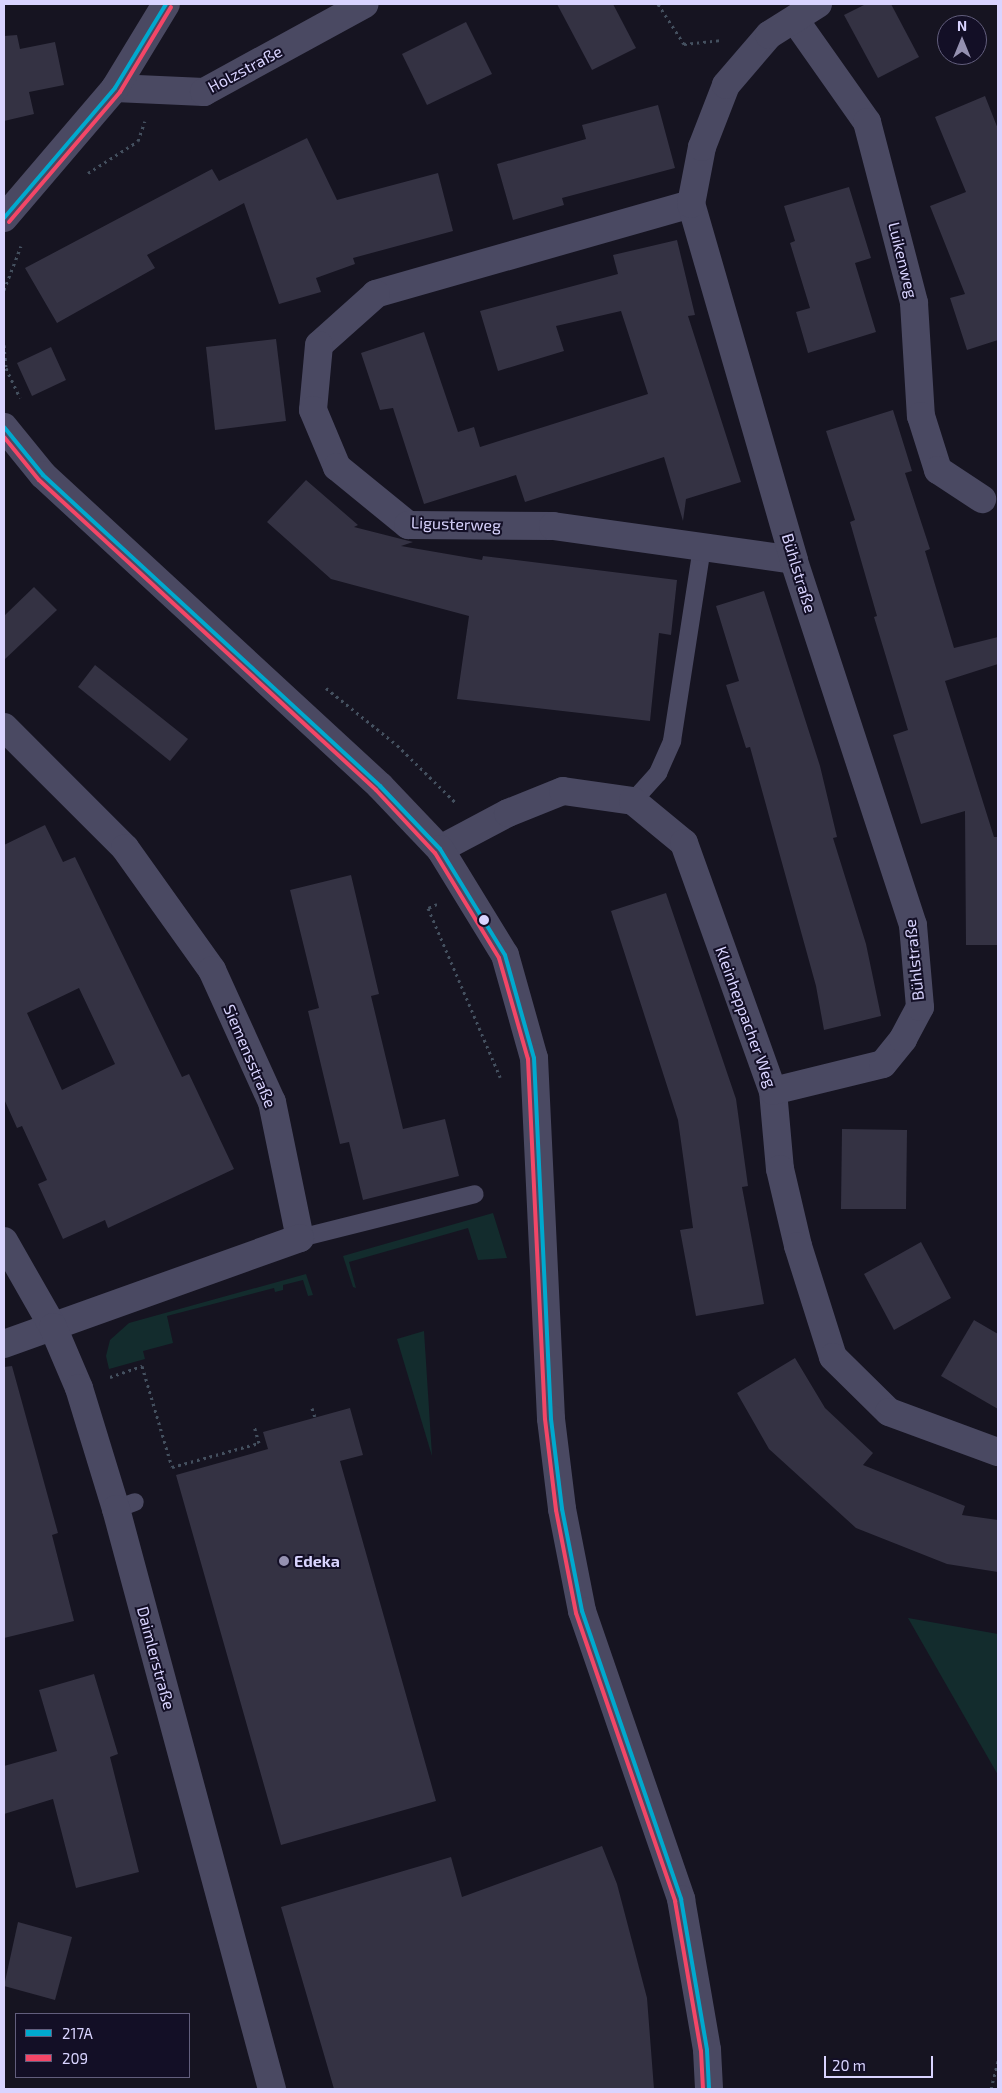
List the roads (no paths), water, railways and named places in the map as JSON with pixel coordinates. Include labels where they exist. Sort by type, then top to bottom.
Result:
[{"type":"street","points":[[4,218],[115,88],[166,4]]},
{"type":"street","name":"Holzstraße","points":[[115,88],[204,92],[365,4]]},
{"type":"street","name":"Bühlstraße","points":[[773,1091],[883,1064],[903,1039],[920,1007],[913,925],[794,560],[691,204],[702,148],[726,86],[769,35],[818,4]]},
{"type":"street","name":"Luikenweg","points":[[795,20],[867,122],[914,303],[921,416],[938,470],[982,499]]},
{"type":"street","name":"Ligusterweg","points":[[691,204],[376,294],[319,345],[313,410],[337,468],[408,525],[554,526],[794,560]]},
{"type":"street","points":[[4,427],[43,475],[324,732],[440,850],[505,955],[534,1058],[552,1419],[562,1509],[582,1611],[681,1899],[707,2050],[709,2089]]},
{"type":"street","name":"Siemensstraße","points":[[4,727],[125,848],[212,970],[272,1102],[300,1238]]},
{"type":"street","points":[[440,850],[508,813],[563,791],[633,801]]},
{"type":"street","name":"Kleinheppacher Weg","points":[[633,801],[684,844],[773,1091],[780,1169],[798,1246],[833,1357],[889,1412],[998,1452]]},
{"type":"street","points":[[4,1344],[300,1238]]},
{"type":"street","name":"Daimlerstraße","points":[[4,1240],[53,1326],[126,1506],[272,2089]]},
{"type":"lane","points":[[633,801],[658,773],[672,741],[702,548]]},
{"type":"lane","points":[[300,1238],[475,1194]]},
{"type":"place","name":"Edeka","points":[[284,1561]]}]
